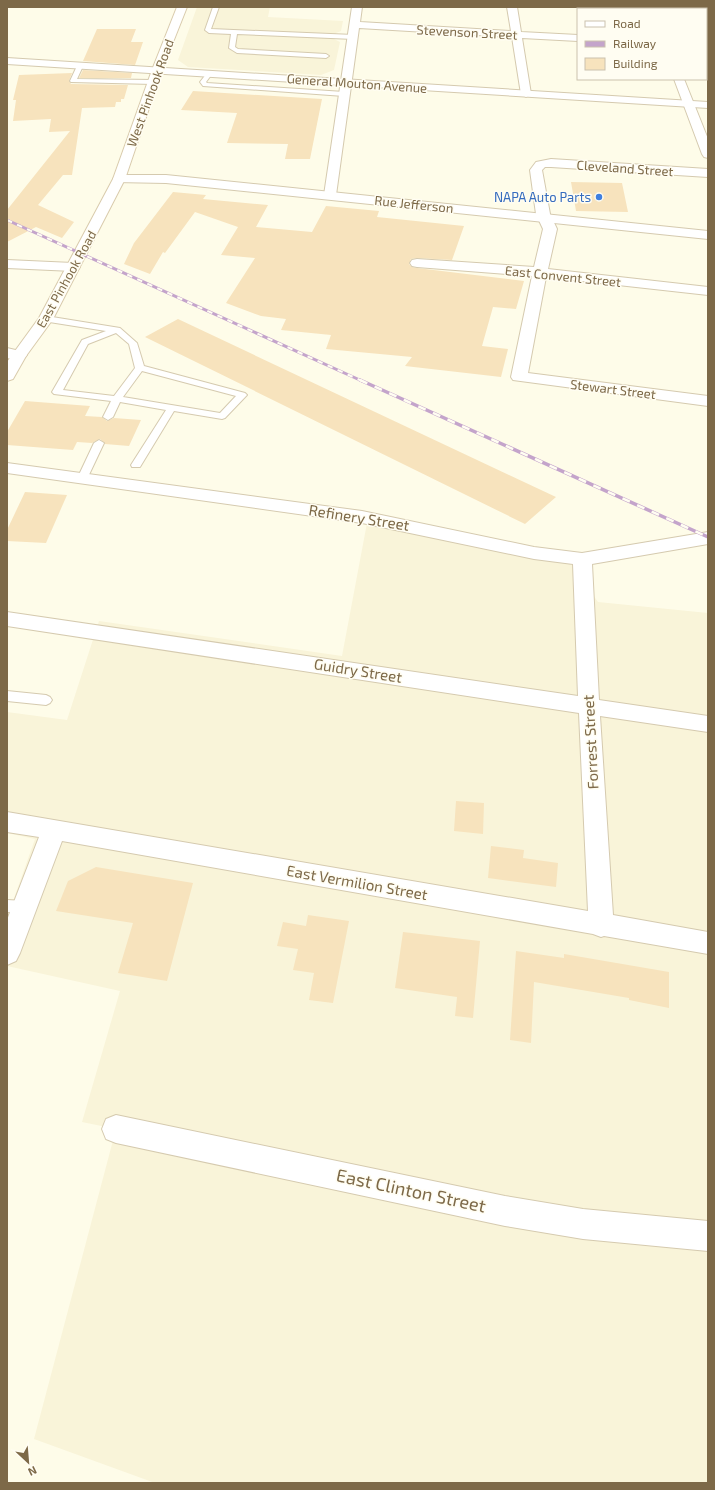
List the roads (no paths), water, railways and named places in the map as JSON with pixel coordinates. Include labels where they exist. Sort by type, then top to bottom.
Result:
[{"type":"street","name":"West Pinhook Road","points":[[119,179],[155,76],[182,7]]},
{"type":"street","points":[[330,195],[345,88],[355,31],[357,7]]},
{"type":"street","points":[[512,7],[526,94]]},
{"type":"street","name":"Stevenson Street","points":[[355,31],[516,34],[577,38]]},
{"type":"street","name":"General Mouton Avenue","points":[[7,61],[80,66],[155,76],[209,74],[345,88],[526,94],[708,105]]},
{"type":"street","points":[[679,80],[708,154]]},
{"type":"street","name":"Cleveland Street","points":[[544,217],[536,170],[537,166],[541,164],[551,163],[708,174]]},
{"type":"street","name":"Rue Jefferson","points":[[119,179],[166,180],[330,195],[708,235]]},
{"type":"street","name":"East Pinhook Road","points":[[7,376],[13,354],[46,319],[119,179]]},
{"type":"street","points":[[540,272],[550,229],[544,217]]},
{"type":"street","name":"East Convent Street","points":[[417,263],[540,272],[708,291]]},
{"type":"street","points":[[7,264],[73,267]]},
{"type":"street","name":"Stewart Street","points":[[540,272],[519,377],[708,401]]},
{"type":"street","name":"Refinery Street","points":[[7,468],[362,517],[534,553],[582,559],[708,538]]},
{"type":"street","name":"Forrest Street","points":[[582,559],[588,707],[601,926]]},
{"type":"street","name":"Guidry Street","points":[[7,619],[708,724]]},
{"type":"street","name":"East Vermilion Street","points":[[7,822],[601,926],[708,943]]},
{"type":"street","points":[[7,953],[16,906],[54,830]]},
{"type":"street","name":"East Clinton Street","points":[[116,1129],[505,1211],[583,1224],[708,1236]]},
{"type":"lane","points":[[216,7],[208,30],[209,31],[234,33],[355,31]]},
{"type":"lane","points":[[234,33],[232,48],[237,51],[326,56]]},
{"type":"lane","points":[[80,66],[73,81],[155,76]]},
{"type":"lane","points":[[46,319],[117,330],[133,343],[140,368]]},
{"type":"lane","points":[[117,330],[85,342],[57,392],[117,399],[171,409],[222,416],[242,395],[140,368]]},
{"type":"lane","points":[[108,417],[117,399],[140,368]]},
{"type":"lane","points":[[136,465],[171,409]]},
{"type":"lane","points":[[82,479],[99,443]]},
{"type":"lane","points":[[7,696],[46,700]]},
{"type":"railway","points":[[7,220],[362,381]]},
{"type":"railway","points":[[360,380],[708,537]]},
{"type":"place","name":"NAPA Auto Parts","points":[[599,197]]}]
